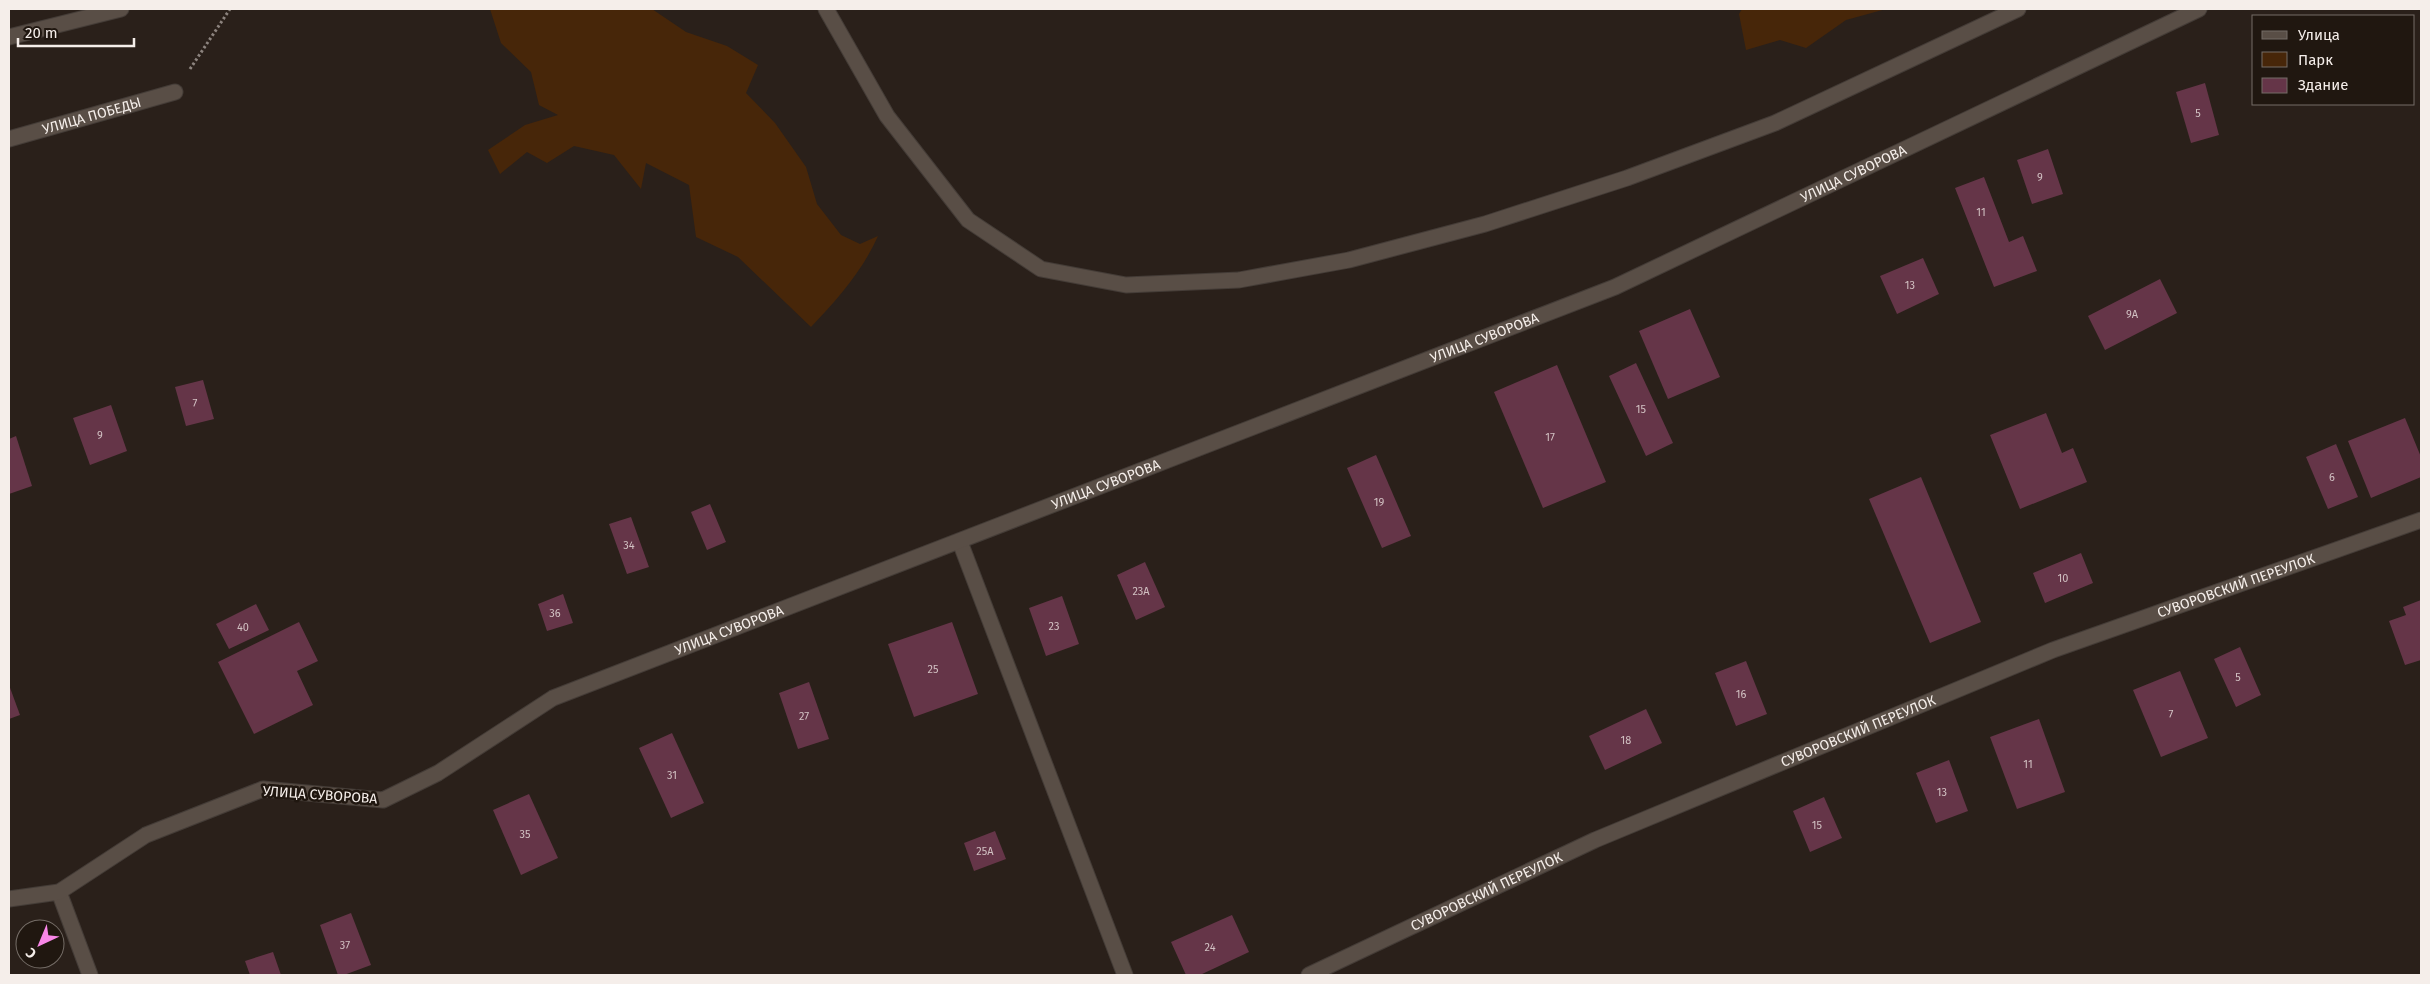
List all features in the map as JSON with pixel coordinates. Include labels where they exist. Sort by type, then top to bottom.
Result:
[{"type":"street","points":[[9,37],[121,9]]},
{"type":"street","points":[[826,9],[887,116],[968,220],[1041,268],[1126,285],[1238,280],[1349,260],[1486,224],[1627,178],[1775,123],[2018,9]]},
{"type":"street","name":"УЛИЦА СУВОРОВА","points":[[9,899],[59,892],[146,835],[262,789],[383,800],[438,773],[552,698],[960,542],[1615,287],[2199,9]]},
{"type":"street","name":"УЛИЦА ПОБЕДЫ","points":[[9,139],[175,92]]},
{"type":"street","name":"СУВОРОВСКИЙ ПЕРЕУЛОК","points":[[1309,975],[1594,840],[2053,650],[2421,520]]},
{"type":"street","points":[[960,542],[1125,975]]},
{"type":"street","points":[[59,892],[90,975]]},
{"type":"path","points":[[175,92],[230,9]]},
{"type":"green space","points":[[490,9],[652,9],[686,32],[727,46],[758,65],[746,93],[775,123],[806,167],[817,204],[841,235],[860,244],[878,236],[865,261],[849,284],[811,327],[738,257],[696,237],[689,185],[646,163],[641,189],[614,155],[574,146],[547,163],[527,152],[500,174],[488,150],[525,125],[558,115],[539,105],[531,72],[501,43]]},
{"type":"green space","points":[[1742,9],[1886,9],[1846,20],[1806,48],[1780,40],[1746,50],[1739,14]]},
{"type":"building","points":[[2205,83],[2219,135],[2191,143],[2176,92]]},
{"type":"building","points":[[2048,149],[2063,194],[2032,204],[2017,160]]},
{"type":"building","points":[[1984,177],[2009,242],[2023,236],[2037,271],[1994,287],[1955,188]]},
{"type":"building","points":[[1923,258],[1939,294],[1897,314],[1880,276]]},
{"type":"building","points":[[2160,279],[2177,313],[2105,350],[2088,316]]},
{"type":"building","points":[[1690,309],[1720,377],[1668,399],[1639,331]]},
{"type":"building","points":[[1636,363],[1673,443],[1646,456],[1609,376]]},
{"type":"building","points":[[1557,365],[1606,482],[1543,508],[1494,392]]},
{"type":"building","points":[[203,380],[214,419],[186,426],[175,387]]},
{"type":"building","points":[[111,405],[127,451],[90,465],[73,418]]},
{"type":"building","points":[[2046,413],[2062,453],[2073,448],[2087,482],[2020,509],[1990,435]]},
{"type":"building","points":[[2405,418],[2421,457],[2421,477],[2371,498],[2348,441]]},
{"type":"building","points":[[16,436],[32,486],[9,494],[9,439]]},
{"type":"building","points":[[2336,444],[2358,497],[2328,509],[2306,457]]},
{"type":"building","points":[[1376,455],[1411,536],[1382,548],[1347,468]]},
{"type":"building","points":[[1921,477],[1981,622],[1930,643],[1869,499]]},
{"type":"building","points":[[710,504],[726,542],[707,550],[691,512]]},
{"type":"building","points":[[631,517],[649,567],[627,574],[609,524]]},
{"type":"building","points":[[2081,553],[2093,583],[2045,603],[2033,573]]},
{"type":"building","points":[[1145,562],[1165,607],[1136,620],[1117,575]]},
{"type":"building","points":[[563,594],[573,623],[547,631],[538,604]]},
{"type":"building","points":[[1062,596],[1079,644],[1046,656],[1029,608]]},
{"type":"building","points":[[2421,600],[2421,660],[2405,665],[2389,621],[2406,615],[2403,607]]},
{"type":"building","points":[[256,604],[269,630],[229,649],[216,624]]},
{"type":"building","points":[[299,622],[318,661],[297,671],[313,705],[254,734],[218,662]]},
{"type":"building","points":[[952,622],[978,694],[914,717],[888,644]]},
{"type":"building","points":[[2240,647],[2261,695],[2236,707],[2214,659]]},
{"type":"building","points":[[1746,661],[1767,714],[1736,726],[1715,673]]},
{"type":"building","points":[[2180,671],[2208,738],[2161,757],[2133,690]]},
{"type":"building","points":[[809,682],[829,739],[798,749],[779,693]]},
{"type":"building","points":[[9,685],[20,715],[9,719]]},
{"type":"building","points":[[1646,709],[1662,743],[1605,770],[1589,736]]},
{"type":"building","points":[[2039,719],[2065,792],[2017,809],[1990,737]]},
{"type":"building","points":[[672,733],[704,803],[671,818],[639,748]]},
{"type":"building","points":[[1949,760],[1968,811],[1936,823],[1916,773]]},
{"type":"building","points":[[529,794],[558,858],[521,875],[493,810]]},
{"type":"building","points":[[1824,797],[1842,838],[1810,852],[1793,811]]},
{"type":"building","points":[[995,831],[1006,859],[974,871],[964,843]]},
{"type":"building","points":[[351,913],[371,965],[344,975],[338,975],[320,925]]},
{"type":"building","points":[[1232,915],[1249,952],[1200,975],[1186,975],[1171,942]]},
{"type":"building","points":[[273,952],[281,975],[250,975],[245,961]]}]
